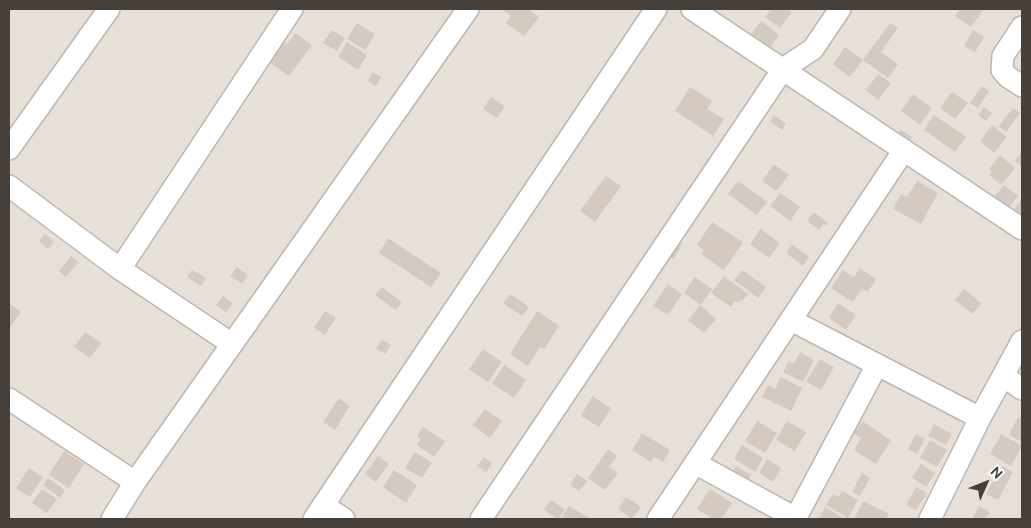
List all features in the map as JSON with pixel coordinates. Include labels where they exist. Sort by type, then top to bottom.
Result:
[{"type":"street","points":[[9,149],[109,9]]},
{"type":"street","points":[[120,269],[292,9]]},
{"type":"street","points":[[112,519],[135,482],[468,9]]},
{"type":"street","points":[[344,519],[319,512],[656,9]]},
{"type":"street","points":[[692,9],[1022,229]]},
{"type":"street","points":[[481,519],[783,70],[813,49],[840,9]]},
{"type":"street","points":[[1022,26],[1003,56],[1002,70],[1008,77],[1022,86]]},
{"type":"street","points":[[658,519],[904,150]]},
{"type":"street","points":[[9,186],[120,269],[232,344]]},
{"type":"street","points":[[791,320],[980,418]]},
{"type":"street","points":[[930,519],[980,418],[1022,341]]},
{"type":"street","points":[[695,463],[796,519],[876,365]]},
{"type":"street","points":[[1003,376],[1022,389]]},
{"type":"street","points":[[9,399],[135,482]]},
{"type":"shaded area","points":[[9,9],[1022,9],[1022,519],[9,519]]},
{"type":"building","points":[[528,9],[539,17],[524,36],[506,23],[511,16],[503,10]]},
{"type":"building","points":[[771,9],[787,9],[792,12],[780,28],[765,17]]},
{"type":"building","points":[[960,9],[984,9],[971,27],[955,16]]},
{"type":"building","points":[[761,21],[779,35],[768,50],[749,36]]},
{"type":"building","points":[[357,23],[375,34],[365,50],[347,39]]},
{"type":"building","points":[[890,23],[898,28],[881,52],[898,64],[888,78],[863,60]]},
{"type":"building","points":[[332,30],[345,38],[337,51],[323,43]]},
{"type":"building","points":[[973,30],[984,37],[975,52],[964,46]]},
{"type":"building","points":[[295,33],[312,45],[289,76],[266,60],[281,39],[288,44]]},
{"type":"building","points":[[347,42],[367,55],[358,70],[338,57]]},
{"type":"building","points":[[845,47],[863,60],[850,77],[833,64]]},
{"type":"building","points":[[373,72],[381,77],[376,86],[368,81]]},
{"type":"building","points":[[878,74],[891,83],[878,100],[866,90]]},
{"type":"building","points":[[982,86],[989,91],[978,108],[970,103]]},
{"type":"building","points":[[690,87],[712,101],[707,109],[724,119],[713,136],[675,111]]},
{"type":"building","points":[[952,92],[968,103],[955,119],[940,108]]},
{"type":"building","points":[[913,94],[932,108],[920,125],[901,111]]},
{"type":"building","points":[[491,97],[505,106],[497,118],[483,109]]},
{"type":"building","points":[[984,107],[992,113],[986,121],[978,115]]},
{"type":"building","points":[[1013,108],[1020,113],[1006,132],[999,126]]},
{"type":"building","points":[[774,115],[786,124],[782,130],[770,121]]},
{"type":"building","points":[[934,115],[966,137],[955,152],[924,130]]},
{"type":"building","points":[[992,125],[1007,137],[994,153],[980,141]]},
{"type":"building","points":[[901,130],[912,137],[906,145],[896,137]]},
{"type":"building","points":[[1022,151],[1022,166],[1015,161]]},
{"type":"building","points":[[1000,155],[1015,168],[1001,185],[989,175],[992,171],[989,169]]},
{"type":"building","points":[[774,164],[789,175],[776,191],[762,181]]},
{"type":"building","points":[[606,176],[621,186],[595,222],[580,211]]},
{"type":"building","points":[[738,181],[767,202],[757,215],[728,194]]},
{"type":"building","points":[[917,181],[938,193],[921,224],[893,209],[901,194],[907,197]]},
{"type":"building","points":[[1004,185],[1018,196],[1006,211],[992,200]]},
{"type":"building","points":[[780,193],[800,207],[790,221],[770,206]]},
{"type":"building","points":[[1022,198],[1022,226],[1009,218]]},
{"type":"building","points":[[814,212],[828,223],[826,226],[823,224],[819,230],[807,221]]},
{"type":"building","points":[[712,222],[743,242],[724,270],[701,254],[704,250],[697,245]]},
{"type":"building","points":[[760,229],[780,243],[769,258],[750,244]]},
{"type":"building","points":[[45,234],[54,242],[48,249],[39,241]]},
{"type":"building","points":[[388,238],[441,273],[431,287],[379,253]]},
{"type":"building","points":[[673,239],[682,245],[673,259],[663,252]]},
{"type":"building","points":[[792,244],[809,257],[803,266],[786,253]]},
{"type":"building","points":[[71,256],[78,262],[66,277],[59,271]]},
{"type":"building","points":[[237,267],[248,275],[242,284],[230,276]]},
{"type":"building","points":[[860,268],[876,279],[868,292],[862,289],[853,302],[831,288],[843,270],[854,277]]},
{"type":"building","points":[[192,270],[206,278],[201,286],[187,277]]},
{"type":"building","points":[[742,270],[766,287],[758,298],[734,280]]},
{"type":"building","points":[[724,276],[748,294],[743,301],[741,300],[738,303],[735,301],[731,307],[711,293]]},
{"type":"building","points":[[695,277],[712,289],[701,305],[684,293]]},
{"type":"building","points":[[668,284],[682,294],[668,315],[653,306]]},
{"type":"building","points":[[382,287],[402,302],[396,310],[375,295]]},
{"type":"building","points":[[964,289],[981,303],[973,314],[955,300]]},
{"type":"building","points":[[510,294],[529,307],[522,316],[503,303]]},
{"type":"building","points":[[223,296],[233,303],[226,312],[216,305]]},
{"type":"building","points":[[9,303],[21,312],[9,329]]},
{"type":"building","points":[[838,303],[856,315],[846,330],[829,318]]},
{"type":"building","points":[[700,305],[716,319],[704,333],[688,320]]},
{"type":"building","points":[[325,311],[336,317],[325,335],[314,328]]},
{"type":"building","points":[[537,311],[559,326],[544,349],[540,347],[528,366],[510,354]]},
{"type":"building","points":[[85,332],[101,343],[90,358],[74,347]]},
{"type":"building","points":[[382,340],[391,345],[385,354],[376,348]]},
{"type":"building","points":[[483,349],[502,362],[488,382],[469,369]]},
{"type":"building","points":[[800,352],[814,360],[803,382],[783,372],[789,361],[794,364]]},
{"type":"building","points":[[820,359],[834,367],[821,390],[806,382]]},
{"type":"building","points":[[504,365],[526,380],[514,398],[492,384]]},
{"type":"building","points":[[781,377],[802,388],[791,411],[762,397],[768,385],[775,389]]},
{"type":"building","points":[[592,396],[611,408],[599,427],[581,416]]},
{"type":"building","points":[[339,398],[350,406],[335,430],[323,422]]},
{"type":"building","points":[[485,409],[502,421],[490,438],[473,425]]},
{"type":"building","points":[[1018,417],[1022,419],[1022,442],[1009,435]]},
{"type":"building","points":[[757,421],[777,433],[765,453],[745,441]]},
{"type":"building","points":[[787,421],[806,432],[795,451],[776,440]]},
{"type":"building","points":[[862,421],[891,440],[876,464],[854,450],[861,438],[854,434]]},
{"type":"building","points":[[934,424],[952,434],[946,445],[928,436]]},
{"type":"building","points":[[423,427],[445,441],[434,457],[417,445],[421,439],[417,436]]},
{"type":"building","points":[[642,433],[670,450],[663,462],[654,457],[651,462],[632,450]]},
{"type":"building","points":[[916,434],[925,439],[917,454],[908,449]]},
{"type":"building","points":[[1001,434],[1022,446],[1011,466],[990,454]]},
{"type":"building","points":[[930,440],[947,450],[937,467],[920,458]]},
{"type":"building","points":[[742,445],[763,458],[755,472],[734,459]]},
{"type":"building","points":[[608,449],[617,456],[609,467],[618,473],[605,490],[588,478]]},
{"type":"building","points":[[64,451],[84,464],[69,488],[49,475]]},
{"type":"building","points":[[415,452],[432,463],[422,478],[405,468]]},
{"type":"building","points":[[378,456],[389,464],[376,482],[365,474]]},
{"type":"building","points":[[484,457],[492,464],[486,472],[477,466]]},
{"type":"building","points":[[767,459],[781,468],[773,482],[759,473]]},
{"type":"building","points":[[921,464],[935,473],[926,487],[912,478]]},
{"type":"building","points":[[736,466],[751,475],[743,488],[728,479]]},
{"type":"building","points":[[1002,466],[1013,472],[998,500],[986,494]]},
{"type":"building","points":[[29,468],[43,477],[30,497],[16,488]]},
{"type":"building","points":[[394,470],[417,485],[406,503],[383,487]]},
{"type":"building","points":[[862,473],[870,478],[860,496],[852,492]]},
{"type":"building","points":[[577,474],[587,481],[579,491],[570,485]]},
{"type":"building","points":[[48,478],[65,490],[60,498],[43,485]]},
{"type":"building","points":[[916,487],[927,493],[916,510],[906,505]]},
{"type":"building","points":[[42,489],[57,499],[47,513],[32,503]]},
{"type":"building","points":[[710,489],[732,503],[721,519],[713,519],[697,509]]},
{"type":"building","points":[[842,491],[858,500],[848,518],[826,505],[833,494],[839,497]]},
{"type":"building","points":[[626,497],[641,507],[632,519],[618,509]]},
{"type":"building","points":[[551,500],[565,510],[558,519],[544,510]]},
{"type":"building","points":[[863,501],[889,514],[886,519],[854,519]]},
{"type":"building","points":[[569,506],[591,519],[561,519]]},
{"type":"building","points":[[979,506],[990,512],[985,519],[972,519]]},
{"type":"building","points":[[825,507],[845,519],[820,519]]}]
